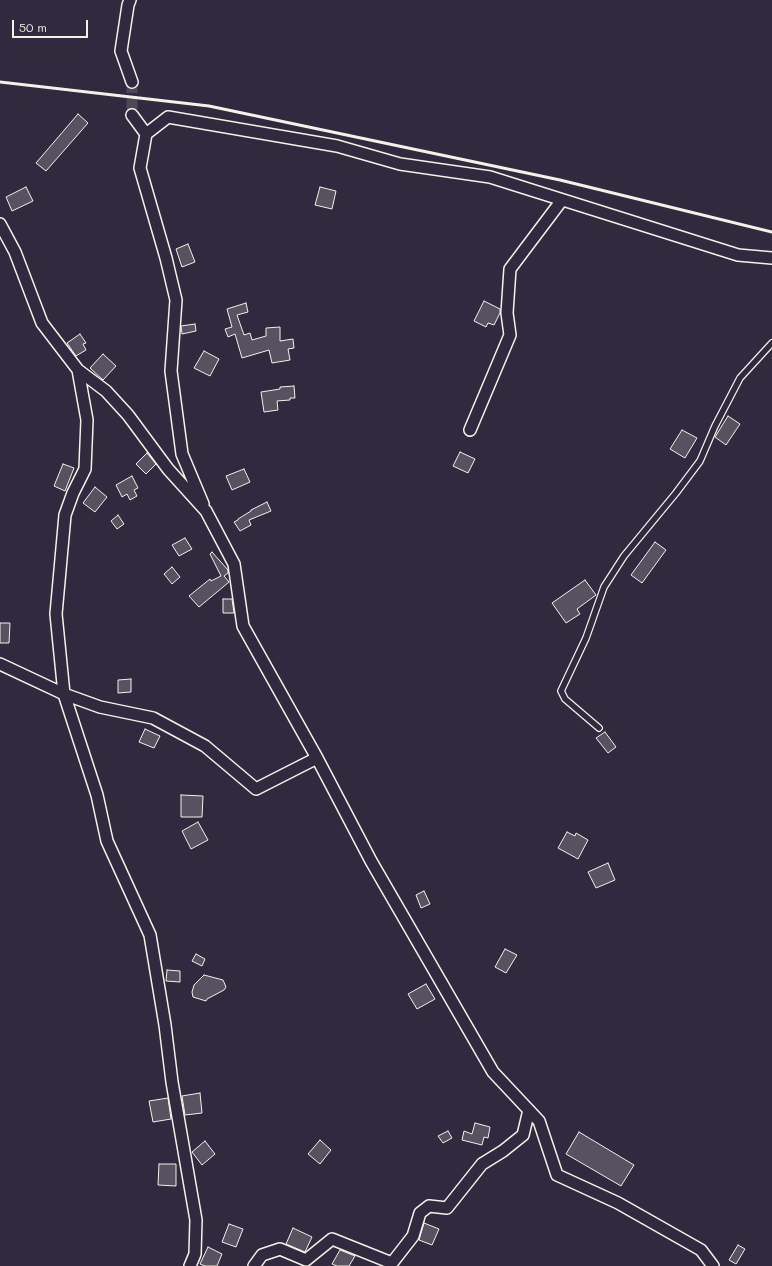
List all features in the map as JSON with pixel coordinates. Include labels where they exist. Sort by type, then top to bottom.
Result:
[{"type":"street","points":[[130,0],[121,51],[132,82]]},
{"type":"street","points":[[132,114],[146,134]]},
{"type":"street","points":[[713,1266],[701,1250],[618,1203],[557,1175],[539,1121],[493,1072],[371,861],[317,758],[243,626],[234,564],[206,512],[182,454],[171,371],[176,300],[166,258],[140,168],[146,134],[168,117],[176,118],[337,146],[400,164],[490,176],[738,255],[772,258]]},
{"type":"street","points":[[470,430],[510,335],[507,313],[510,269],[562,200]]},
{"type":"street","points":[[0,224],[15,252],[42,323],[78,370],[106,391],[124,410],[168,469],[206,512]]},
{"type":"street","points":[[78,370],[87,420],[85,469],[65,515],[56,614],[64,694],[97,795],[107,841],[150,935],[165,1025],[172,1082],[196,1220],[195,1254],[190,1266]]},
{"type":"street","points":[[0,664],[64,694],[100,707],[153,718],[205,746],[256,789],[317,758]]},
{"type":"street","points":[[254,1266],[262,1255],[280,1249],[306,1260],[332,1239],[392,1263],[413,1236],[420,1213],[429,1206],[447,1208],[482,1164],[503,1151],[524,1135],[529,1110]]},
{"type":"lane","points":[[599,728],[565,699],[561,691],[586,638],[604,587],[624,556],[676,493],[700,461],[715,426],[740,378],[772,343]]},
{"type":"building","points":[[78,114],[88,123],[46,171],[36,163]]},
{"type":"building","points":[[26,187],[33,201],[12,211],[6,197]]},
{"type":"building","points":[[320,187],[336,191],[332,209],[315,205]]},
{"type":"building","points":[[188,244],[195,262],[182,267],[176,249]]},
{"type":"building","points":[[484,301],[500,309],[500,313],[494,325],[488,323],[486,327],[474,321]]},
{"type":"building","points":[[246,303],[248,312],[237,315],[244,335],[250,333],[252,340],[266,336],[266,328],[280,327],[280,341],[293,339],[294,348],[288,349],[290,360],[272,363],[269,350],[242,358],[235,334],[228,337],[225,329],[232,327],[227,309]]},
{"type":"building","points":[[195,324],[196,331],[182,334],[181,326]]},
{"type":"building","points":[[80,334],[86,343],[83,344],[86,350],[76,356],[67,343]]},
{"type":"building","points":[[204,351],[219,359],[210,376],[194,368]]},
{"type":"building","points":[[103,354],[116,366],[103,380],[90,368]]},
{"type":"building","points":[[294,386],[295,398],[277,401],[278,410],[264,412],[261,392],[280,389],[280,387]]},
{"type":"building","points":[[728,416],[740,424],[726,445],[715,437]]},
{"type":"building","points":[[682,430],[697,438],[685,458],[670,449]]},
{"type":"building","points":[[460,452],[475,459],[468,473],[453,466]]},
{"type":"building","points":[[147,453],[156,464],[146,474],[136,464]]},
{"type":"building","points":[[63,464],[74,468],[65,491],[54,486]]},
{"type":"building","points":[[244,469],[250,482],[232,490],[226,476]]},
{"type":"building","points":[[132,476],[138,488],[134,490],[137,496],[130,500],[127,494],[122,497],[116,485]]},
{"type":"building","points":[[95,487],[107,497],[95,512],[83,503]]},
{"type":"building","points":[[267,502],[271,511],[249,520],[251,525],[240,531],[234,522],[251,510]]},
{"type":"building","points":[[118,515],[124,524],[117,529],[111,521]]},
{"type":"building","points":[[185,538],[192,549],[179,556],[172,545]]},
{"type":"building","points":[[655,542],[666,550],[642,583],[631,575]]},
{"type":"building","points":[[212,552],[228,570],[228,573],[224,576],[229,582],[199,607],[189,596],[210,579],[211,581],[221,576],[210,554]]},
{"type":"building","points":[[172,567],[180,577],[172,584],[164,574]]},
{"type":"building","points":[[585,580],[596,595],[577,609],[580,614],[566,623],[552,603]]},
{"type":"building","points":[[223,599],[232,599],[234,613],[223,613]]},
{"type":"building","points":[[0,623],[10,623],[9,643],[0,643]]},
{"type":"building","points":[[131,679],[131,692],[118,693],[118,680]]},
{"type":"building","points":[[145,729],[160,736],[154,748],[139,742]]},
{"type":"building","points":[[605,732],[616,747],[608,753],[596,738]]},
{"type":"building","points":[[181,795],[203,796],[202,817],[181,817]]},
{"type":"building","points":[[198,822],[208,840],[191,849],[182,831]]},
{"type":"building","points":[[567,832],[575,836],[576,833],[588,840],[578,859],[558,848]]},
{"type":"building","points":[[608,863],[615,880],[596,888],[588,872]]},
{"type":"building","points":[[424,891],[430,904],[421,908],[416,895]]},
{"type":"building","points":[[505,949],[517,955],[506,973],[495,967]]},
{"type":"building","points":[[196,954],[205,959],[202,966],[192,961]]},
{"type":"building","points":[[167,970],[180,971],[180,982],[166,981]]},
{"type":"building","points":[[204,975],[223,980],[226,987],[224,990],[206,1001],[193,997],[192,992],[194,985]]},
{"type":"building","points":[[426,984],[435,999],[417,1009],[408,994]]},
{"type":"building","points":[[200,1093],[202,1113],[185,1115],[182,1096]]},
{"type":"building","points":[[168,1098],[171,1119],[153,1122],[149,1101]]},
{"type":"building","points":[[475,1123],[490,1127],[488,1138],[484,1137],[482,1145],[462,1140],[464,1131],[472,1134]]},
{"type":"building","points":[[448,1131],[452,1138],[443,1143],[438,1136]]},
{"type":"building","points":[[579,1132],[634,1165],[621,1186],[566,1154]]},
{"type":"building","points":[[320,1140],[331,1150],[320,1164],[308,1154]]},
{"type":"building","points":[[205,1141],[215,1154],[202,1165],[192,1152]]},
{"type":"building","points":[[159,1164],[176,1164],[176,1186],[158,1185]]},
{"type":"building","points":[[424,1223],[439,1229],[432,1245],[419,1240]]},
{"type":"building","points":[[229,1224],[243,1229],[236,1247],[222,1242]]},
{"type":"building","points":[[293,1228],[312,1237],[305,1252],[286,1244]]},
{"type":"building","points":[[738,1245],[745,1249],[736,1264],[729,1260]]},
{"type":"building","points":[[208,1247],[222,1254],[217,1266],[205,1266],[200,1264]]},
{"type":"building","points":[[340,1250],[355,1256],[349,1266],[337,1266],[332,1264]]},
{"type":"tunnel","points":[[132,82],[132,115]]},
{"type":"railway","points":[[0,82],[209,106],[560,180],[772,232]]}]
